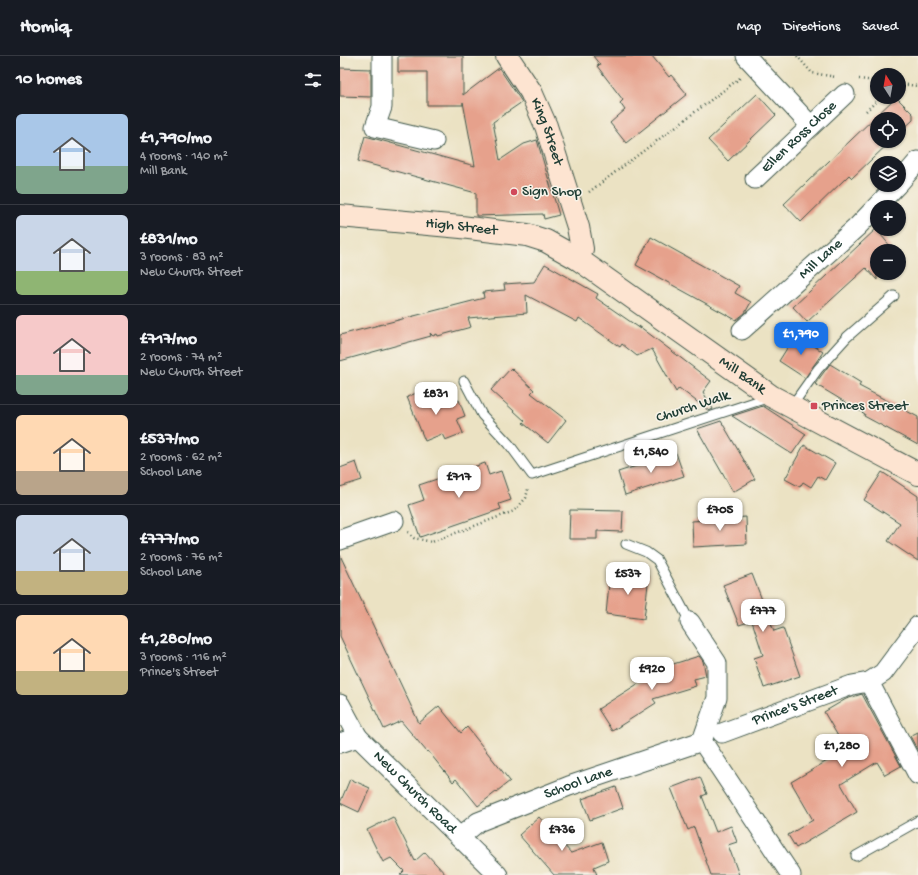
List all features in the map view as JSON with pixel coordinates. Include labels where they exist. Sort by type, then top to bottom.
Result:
[{"type":"street","points":[[382,56],[382,107],[375,127],[434,141]]},
{"type":"street","name":"King Street","points":[[507,56],[531,92],[546,126],[571,206],[582,249],[578,259]]},
{"type":"street","points":[[746,56],[811,126]]},
{"type":"street","name":"Ellen Ross Close","points":[[755,179],[811,126],[849,87]]},
{"type":"street","name":"Mill Lane","points":[[906,175],[918,161]]},
{"type":"street","name":"Mill Lane","points":[[742,330],[858,227],[891,192]]},
{"type":"street","name":"High Street","points":[[340,216],[461,227],[527,235],[546,241],[578,259]]},
{"type":"street","name":"Mill Bank","points":[[578,259],[771,396],[918,474]]},
{"type":"street","points":[[340,540],[394,520]]},
{"type":"street","points":[[690,622],[717,664],[717,698],[702,742],[791,875]]},
{"type":"street","name":"Prince's Street","points":[[722,732],[852,685],[869,682],[883,673],[918,626]]},
{"type":"street","points":[[869,682],[918,775]]},
{"type":"street","name":"New Church Road","points":[[340,704],[358,737],[498,875]]},
{"type":"street","points":[[340,743],[358,737]]},
{"type":"street","name":"School Lane","points":[[460,837],[478,822],[569,786],[702,742]]},
{"type":"lane","points":[[791,407],[818,369],[847,337],[894,296]]},
{"type":"lane","points":[[464,381],[482,415],[509,444],[532,475]]},
{"type":"lane","name":"Church Walk","points":[[532,475],[771,396]]},
{"type":"lane","points":[[626,544],[646,552],[657,560],[690,622]]},
{"type":"lane","points":[[856,856],[918,821]]},
{"type":"path","points":[[797,56],[812,73],[838,77]]},
{"type":"path","points":[[571,206],[744,75]]},
{"type":"path","points":[[849,87],[870,82]]},
{"type":"path","points":[[906,85],[918,86]]},
{"type":"path","points":[[866,111],[874,104]]},
{"type":"path","points":[[394,520],[414,538],[432,542],[514,511],[526,498],[532,475]]},
{"type":"building","points":[[398,56],[463,56],[463,95],[499,68],[522,102],[493,122],[500,160],[524,144],[537,140],[559,215],[544,219],[543,214],[476,216],[476,193],[358,161],[365,136],[475,166],[463,102],[463,105],[427,105],[427,72],[398,72]]},
{"type":"building","points":[[593,56],[652,56],[669,77],[671,75],[687,94],[626,143],[610,123],[625,110],[620,103],[623,100],[597,66],[600,65]]},
{"type":"building","points":[[340,68],[371,69],[371,97],[340,96]]},
{"type":"building","points":[[757,94],[776,115],[728,161],[708,140]]},
{"type":"building","points":[[889,104],[903,104],[913,114],[913,120],[906,126],[906,112],[880,112]]},
{"type":"building","points":[[870,122],[870,148],[884,148],[875,156],[870,156],[870,161],[852,178],[849,175],[801,222],[784,204]]},
{"type":"building","points":[[870,235],[870,236],[882,236],[888,244],[870,244],[870,272],[866,268],[807,322],[793,307]]},
{"type":"building","points":[[651,237],[739,286],[735,293],[751,302],[745,313],[736,320],[636,265]]},
{"type":"building","points":[[545,264],[598,294],[596,298],[641,329],[639,326],[711,381],[703,392],[713,409],[709,411],[679,388],[676,392],[652,349],[637,356],[622,344],[620,347],[579,318],[577,322],[526,295],[527,313],[468,318],[471,327],[438,336],[437,334],[433,336],[430,333],[431,336],[340,361],[340,335],[484,298],[483,292],[505,290],[504,284],[534,282]]},
{"type":"building","points":[[796,334],[823,352],[805,378],[779,361]]},
{"type":"building","points":[[830,364],[861,383],[859,386],[918,417],[918,445],[864,416],[865,414],[815,384]]},
{"type":"building","points":[[511,368],[534,390],[531,393],[566,420],[548,443],[523,423],[525,421],[491,390]]},
{"type":"building","points":[[428,388],[436,407],[452,400],[459,400],[465,416],[457,419],[463,433],[445,440],[442,434],[425,441],[407,397]]},
{"type":"building","points":[[763,406],[806,434],[792,454],[732,416]]},
{"type":"building","points":[[721,421],[755,479],[733,492],[697,429]]},
{"type":"building","points":[[804,445],[835,463],[825,480],[818,476],[811,487],[803,482],[800,487],[785,479]]},
{"type":"building","points":[[676,453],[684,476],[625,495],[618,472]]},
{"type":"building","points":[[356,462],[362,480],[340,487],[340,468]]},
{"type":"building","points":[[485,463],[489,475],[501,471],[511,500],[499,504],[501,509],[420,537],[409,505],[424,500],[419,485]]},
{"type":"building","points":[[882,472],[918,496],[918,561],[888,541],[900,523],[864,500]]},
{"type":"building","points":[[570,510],[623,511],[622,532],[597,531],[597,539],[569,539]]},
{"type":"building","points":[[746,517],[747,544],[693,547],[692,521]]},
{"type":"building","points":[[340,555],[419,723],[439,706],[461,733],[467,727],[510,781],[478,806],[456,779],[453,782],[401,721],[384,729],[340,636]]},
{"type":"building","points":[[619,571],[649,575],[644,619],[606,614],[609,584],[618,585]]},
{"type":"building","points":[[752,574],[774,631],[783,628],[800,676],[764,688],[754,658],[763,655],[752,621],[739,625],[723,585]]},
{"type":"building","points":[[699,656],[703,661],[706,676],[694,679],[696,686],[653,699],[656,703],[612,731],[598,709],[655,673],[654,670]]},
{"type":"building","points":[[862,694],[901,766],[885,775],[877,762],[841,784],[857,812],[796,848],[788,835],[813,820],[791,782],[846,750],[824,712],[846,699]]},
{"type":"building","points":[[918,732],[918,751],[910,736]]},
{"type":"building","points":[[700,777],[707,794],[702,796],[716,832],[731,826],[737,842],[728,845],[739,875],[711,875],[694,827],[688,830],[671,788]]},
{"type":"building","points":[[350,779],[370,788],[359,812],[340,803]]},
{"type":"building","points":[[616,787],[623,808],[590,820],[582,799]]},
{"type":"building","points":[[393,817],[415,861],[425,852],[446,875],[400,875],[404,871],[391,858],[383,862],[367,830]]},
{"type":"building","points":[[539,817],[571,853],[602,842],[608,861],[594,867],[597,875],[554,875],[519,835]]},
{"type":"place","name":"Sign Shop","points":[[514,192]]},
{"type":"place","name":"Princes Street","points":[[814,406]]}]
